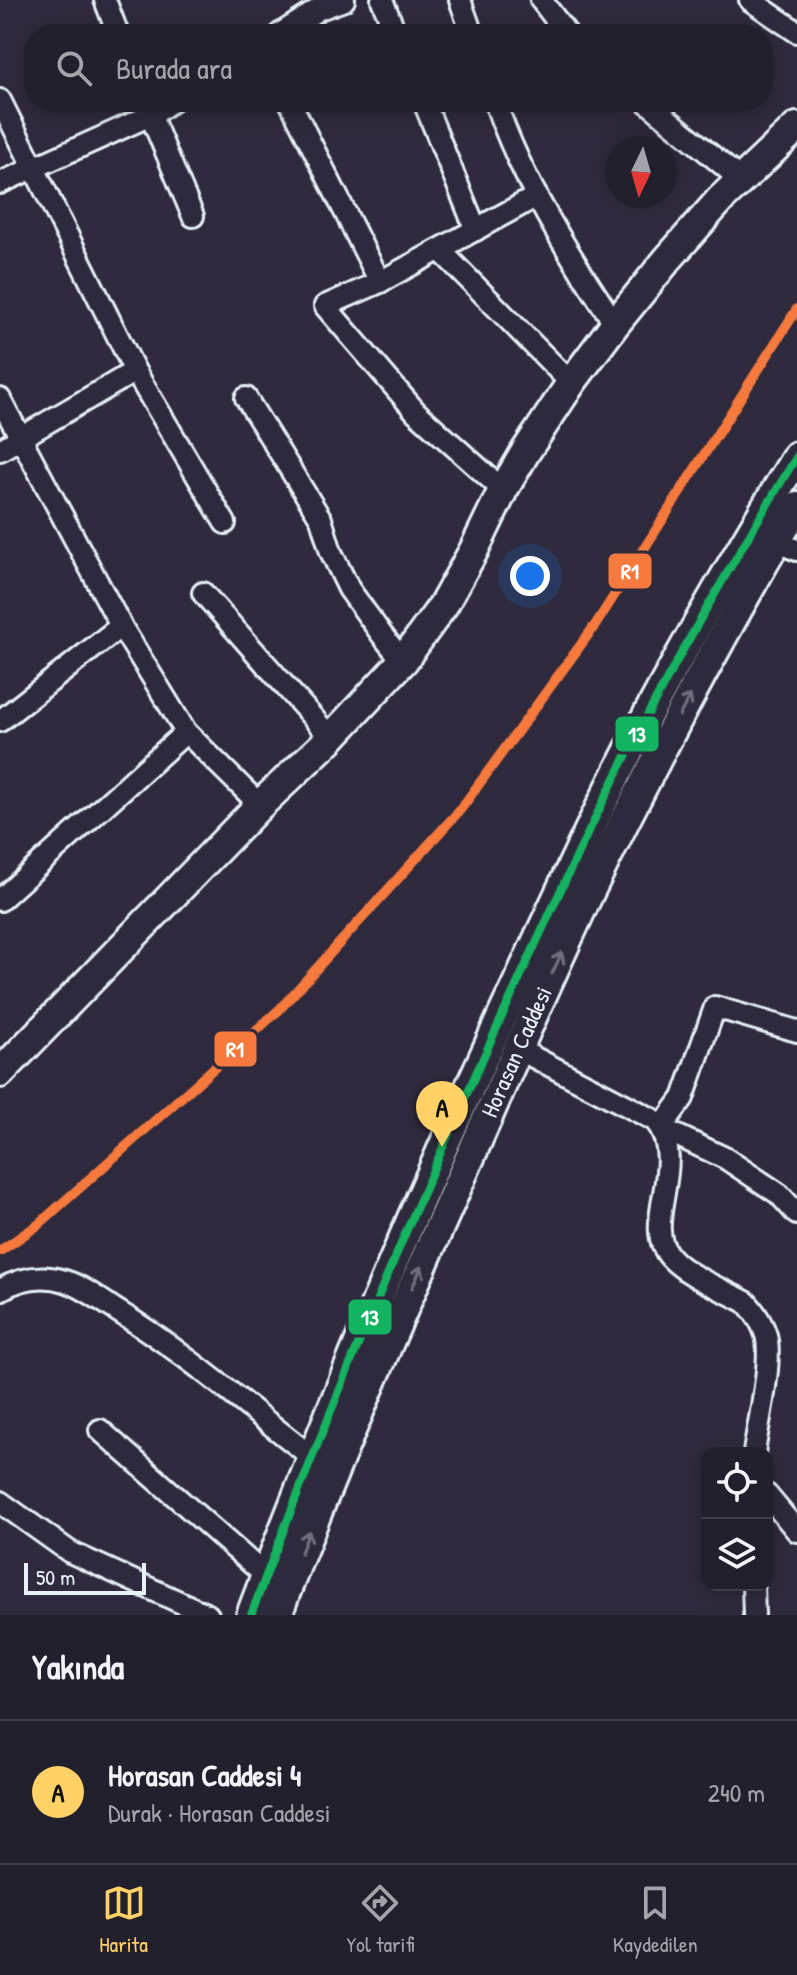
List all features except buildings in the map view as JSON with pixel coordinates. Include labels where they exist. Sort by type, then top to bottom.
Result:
[{"type":"street","points":[[105,0],[114,24]]},
{"type":"street","points":[[296,24],[319,9],[344,0]]},
{"type":"street","points":[[382,0],[392,24]]},
{"type":"street","points":[[460,0],[468,24]]},
{"type":"street","points":[[541,0],[559,24]]},
{"type":"street","points":[[750,0],[797,32]]},
{"type":"street","points":[[0,100],[135,371],[225,523]]},
{"type":"street","points":[[0,183],[140,112]]},
{"type":"street","points":[[150,112],[193,216]]},
{"type":"street","points":[[295,112],[380,282]]},
{"type":"street","points":[[428,112],[476,230]]},
{"type":"street","points":[[499,112],[537,196],[615,324]]},
{"type":"street","points":[[659,112],[741,180]]},
{"type":"street","points":[[0,1073],[403,661],[444,604],[503,490],[571,383],[667,260],[720,200],[797,127]]},
{"type":"street","points":[[503,490],[416,412],[325,306],[380,282],[537,196]]},
{"type":"street","points":[[440,250],[571,383]]},
{"type":"street","points":[[0,450],[135,371]]},
{"type":"street","points":[[246,398],[321,519],[334,560],[349,589],[403,661]]},
{"type":"street","points":[[0,399],[121,626],[186,732],[260,805]]},
{"type":"street","name":"Horasan Caddesi","points":[[251,1615],[312,1457],[417,1204],[584,840],[660,692],[797,456]]},
{"type":"street","name":"Horasan Caddesi","points":[[277,1615],[323,1495],[580,914],[703,670],[786,546],[797,506]]},
{"type":"street","points":[[203,593],[331,738]]},
{"type":"street","points":[[0,721],[121,626]]},
{"type":"street","points":[[0,900],[186,732]]},
{"type":"street","points":[[661,1128],[683,1098],[715,1007],[797,1031]]},
{"type":"street","points":[[518,1049],[656,1121],[661,1128],[669,1159],[659,1231],[663,1245],[679,1266],[746,1302],[765,1332],[768,1356],[755,1447]]},
{"type":"street","points":[[661,1128],[725,1158],[779,1194],[797,1214]]},
{"type":"street","points":[[0,1290],[37,1277],[77,1286],[151,1332],[312,1457]]},
{"type":"street","points":[[100,1430],[266,1576]]},
{"type":"street","points":[[0,1502],[70,1552],[208,1615]]},
{"type":"street","points":[[773,1502],[797,1531]]},
{"type":"street","points":[[753,1591],[754,1615]]},
{"type":"transit line","name":"R1","points":[[0,1251],[38,1225],[279,1010],[460,810],[596,624],[797,309]]},
{"type":"transit line","name":"13","points":[[251,1615],[343,1381],[408,1227],[565,881],[661,690],[797,456]]},
{"type":"place","name":"Horasan Caddesi 4","points":[[442,1147]]}]
